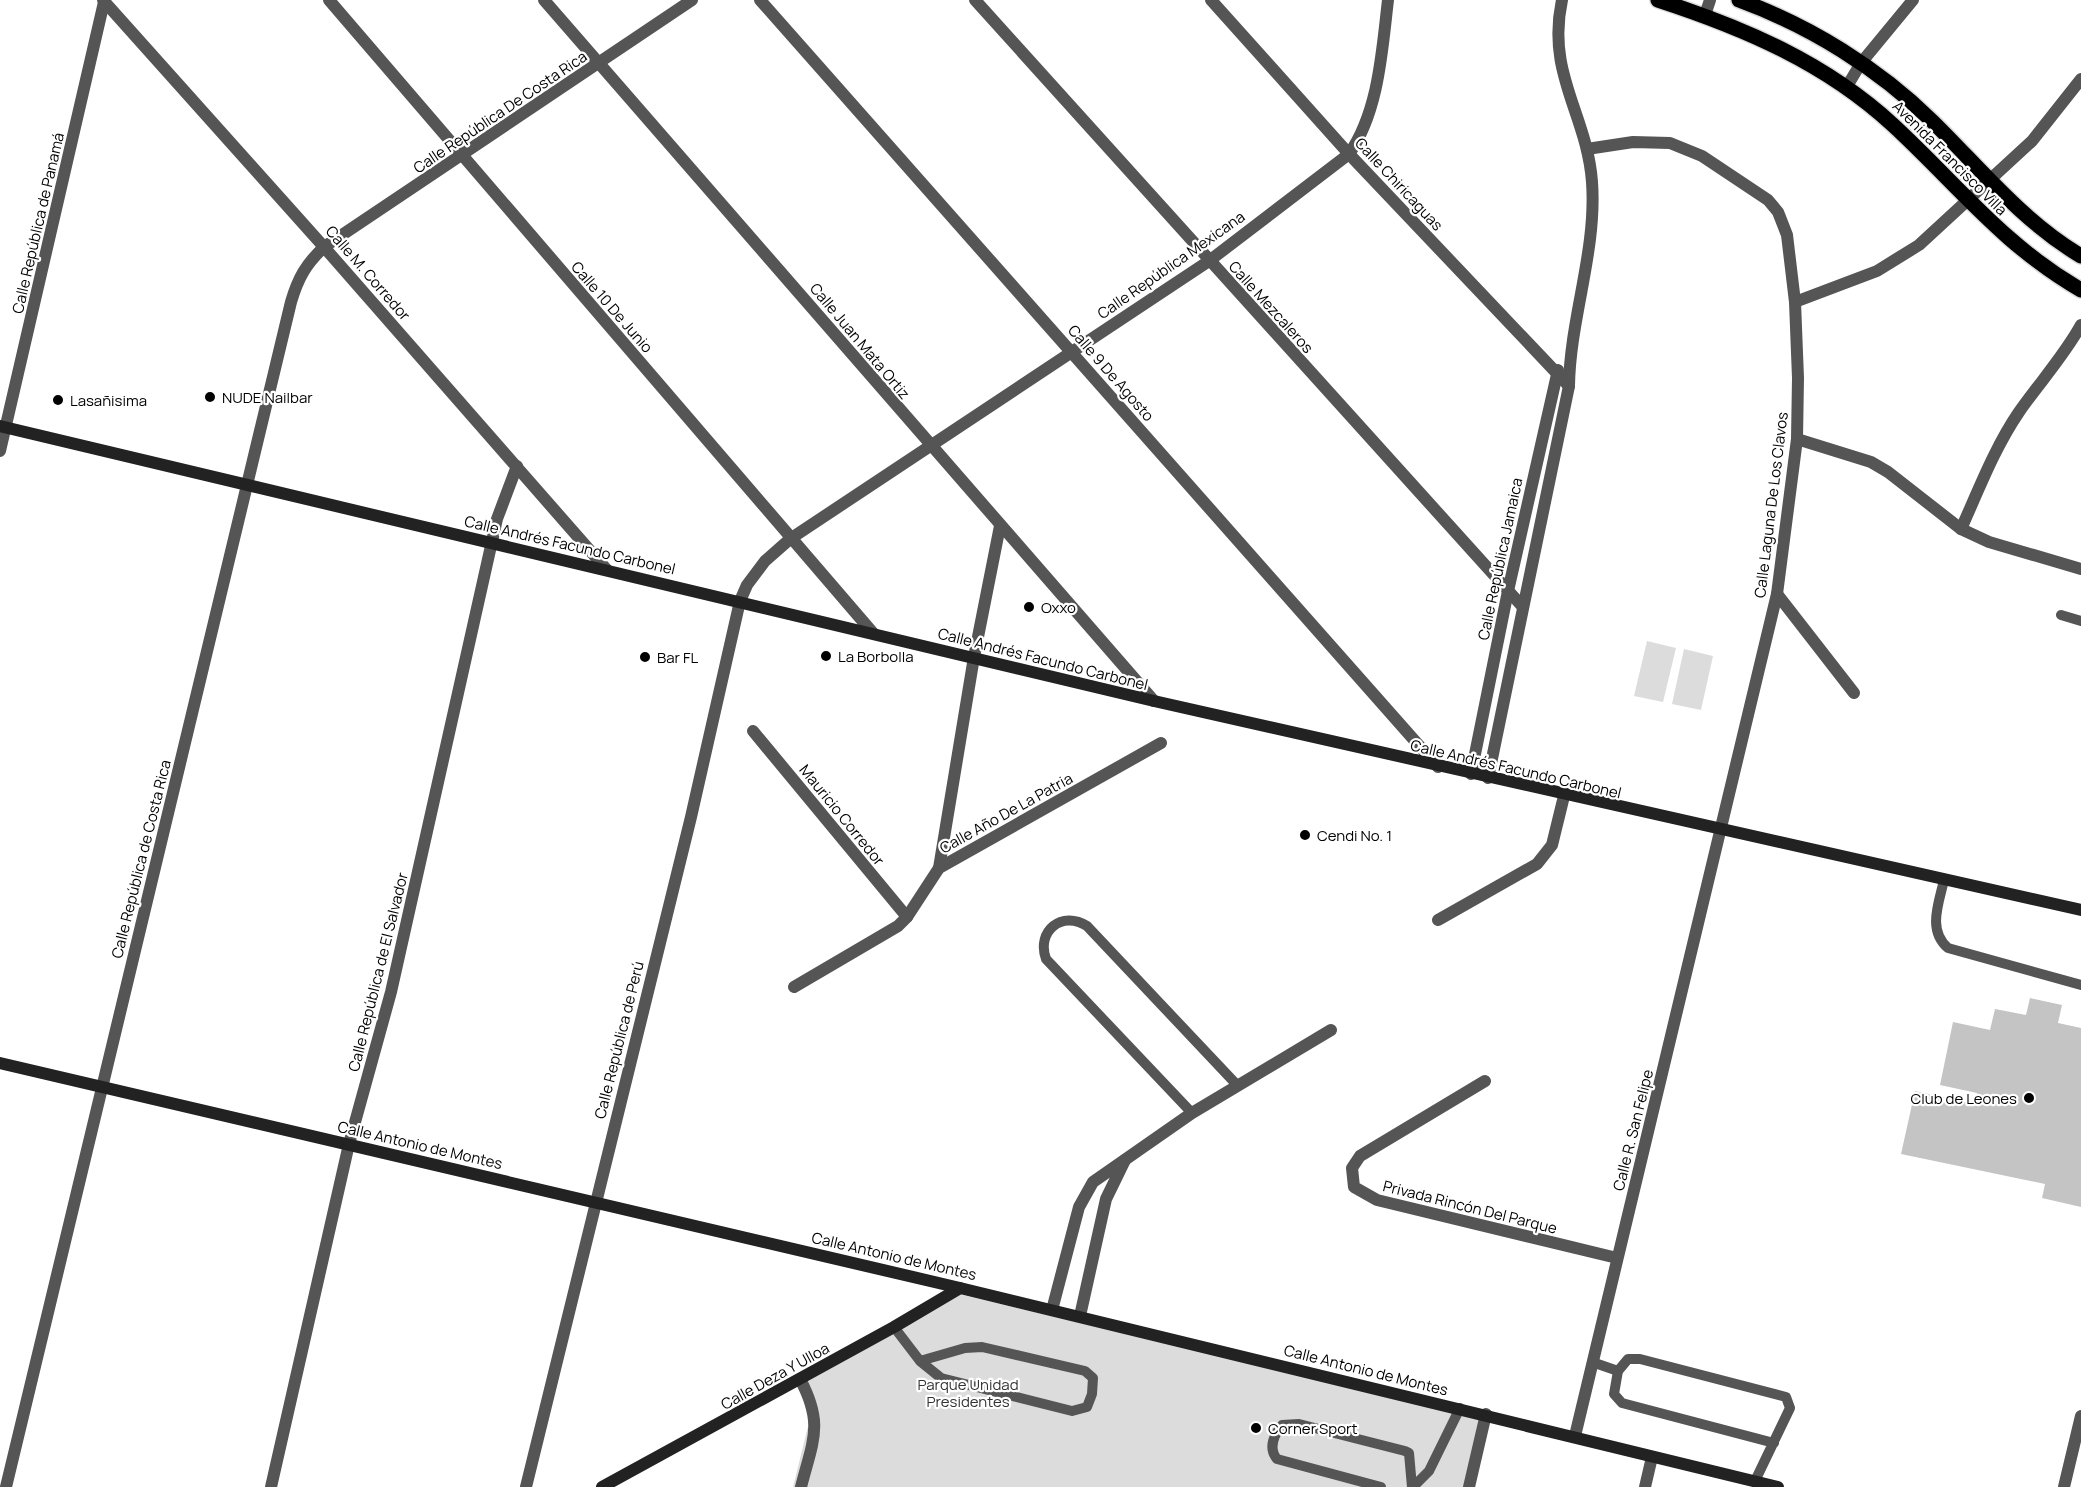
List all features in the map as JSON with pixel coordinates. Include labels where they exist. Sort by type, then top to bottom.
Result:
[{"type":"main road","name":"Avenida Francisco Villa","points":[[1658,0],[1706,15],[1786,50],[1846,88],[1892,124],[1967,201],[2020,249],[2081,290]]},
{"type":"main road","name":"Avenida Francisco Villa","points":[[1739,0],[1786,20],[1861,63],[1890,83],[1932,120],[1989,181],[2051,236],[2081,256]]},
{"type":"main road","name":"Calle Andrés Facundo Carbonel","points":[[3,426],[740,600],[1154,701],[1564,796],[2081,910]]},
{"type":"main road","name":"Calle Antonio de Montes","points":[[0,1063],[594,1200],[1486,1414],[1778,1487]]},
{"type":"main road","name":"Calle Deza Y Ulloa","points":[[602,1487],[623,1481],[960,1288]]},
{"type":"street","name":"Calle 10 De Junio","points":[[329,0],[461,157],[873,633]]},
{"type":"street","name":"Calle Juan Mata Ortiz","points":[[544,0],[1154,701]]},
{"type":"street","name":"Calle República De Costa Rica","points":[[324,247],[692,0]]},
{"type":"street","name":"Calle 9 De Agosto","points":[[760,0],[1438,767]]},
{"type":"street","name":"Calle Mezcaleros","points":[[975,0],[1522,606]]},
{"type":"street","name":"Calle Chiricaguas","points":[[1211,0],[1349,154],[1569,386]]},
{"type":"street","name":"Calle República Mexicana","points":[[740,600],[760,567],[790,539],[1209,261],[1349,154],[1361,134],[1373,94],[1389,0]]},
{"type":"street","name":"Calle República Jamaica","points":[[1488,778],[1569,386],[1569,354],[1592,217],[1592,182],[1587,149],[1560,67],[1558,33],[1562,0]]},
{"type":"street","points":[[1706,15],[1710,0]]},
{"type":"street","points":[[1846,88],[1861,63],[1913,0]]},
{"type":"street","name":"Calle M. Corredor","points":[[104,1],[324,247],[607,570]]},
{"type":"street","name":"Calle República de Panamá","points":[[0,451],[3,426],[104,1]]},
{"type":"street","points":[[1796,302],[1852,283],[1900,258],[2032,141],[2081,79]]},
{"type":"street","name":"Calle Laguna De Los Clavos","points":[[1587,149],[1633,142],[1671,143],[1702,156],[1752,187],[1768,200],[1784,222],[1796,302],[1797,439],[1778,594],[1721,831]]},
{"type":"street","name":"Calle República de Costa Rica","points":[[6,1487],[296,283],[307,264],[324,247]]},
{"type":"street","points":[[1961,529],[2004,437],[2018,413],[2067,349],[2081,325]]},
{"type":"street","name":"Calle República Jamaica","points":[[1471,774],[1556,373],[1569,354]]},
{"type":"street","points":[[1797,439],[1871,462],[1888,472],[1961,529],[2018,553],[2081,569]]},
{"type":"street","name":"Calle República de El Salvador","points":[[271,1487],[349,1144],[391,992],[492,542],[517,466]]},
{"type":"street","points":[[939,868],[974,657],[1000,526]]},
{"type":"street","points":[[1778,594],[1854,693]]},
{"type":"street","name":"Calle República de Perú","points":[[526,1487],[594,1200],[691,817],[740,600]]},
{"type":"street","name":"Mauricio Corredor","points":[[753,731],[907,917]]},
{"type":"street","name":"Calle Año De La Patria","points":[[794,987],[891,931],[907,917],[939,868],[1161,743]]},
{"type":"street","points":[[1438,920],[1537,864],[1551,845],[1564,796]]},
{"type":"street","name":"Calle R. San Felipe","points":[[1575,1436],[1721,831]]},
{"type":"street","points":[[1052,1310],[1079,1207],[1086,1191],[1103,1174],[1126,1157],[1192,1113],[1331,1030]]},
{"type":"street","name":"Privada Rincón Del Parque","points":[[1485,1081],[1366,1152],[1352,1168],[1353,1187],[1377,1200],[1617,1258]]},
{"type":"street","points":[[1080,1316],[1110,1186],[1126,1157]]},
{"type":"street","points":[[800,1379],[812,1402],[815,1424],[801,1487]]},
{"type":"street","points":[[1469,1487],[1486,1414]]},
{"type":"street","points":[[2064,1487],[2081,1416]]},
{"type":"street","points":[[1645,1487],[1652,1457]]},
{"type":"lane","points":[[2061,615],[2081,621]]},
{"type":"lane","points":[[1944,880],[1935,925],[1937,935],[1948,948],[2081,985]]},
{"type":"lane","points":[[1192,1113],[1046,959],[1043,951],[1045,935],[1057,923],[1073,920],[1087,927],[1237,1085]]},
{"type":"lane","points":[[894,1327],[920,1361],[951,1382],[1072,1411],[1087,1407],[1092,1394],[1093,1378],[1085,1371],[982,1347],[965,1348],[920,1361]]},
{"type":"lane","points":[[1755,1481],[1774,1443],[1790,1408],[1790,1402],[1784,1396],[1640,1359],[1628,1359],[1618,1371],[1614,1394],[1622,1403],[1774,1443]]},
{"type":"lane","points":[[1592,1362],[1618,1371]]},
{"type":"lane","points":[[1413,1487],[1435,1462],[1460,1408]]},
{"type":"lane","points":[[1381,1487],[1277,1459],[1272,1447],[1277,1431],[1282,1425],[1299,1424],[1405,1451],[1409,1454],[1413,1487]]},
{"type":"green space","points":[[1647,641],[1676,648],[1663,702],[1634,696]]},
{"type":"green space","points":[[1684,649],[1713,656],[1701,710],[1672,704]]},
{"type":"green space","name":"Parque Unidad Presidentes","points":[[954,1293],[1481,1418],[1465,1487],[793,1487],[814,1402],[804,1378]]},
{"type":"building","name":"Club de Leones","points":[[2030,998],[2062,1005],[2058,1023],[2081,1028],[2081,1207],[2042,1198],[2045,1184],[1901,1154],[1915,1091],[1975,1104],[1977,1093],[1940,1085],[1953,1022],[1990,1030],[1995,1009],[2026,1015]]},
{"type":"place","name":"NUDE Nailbar","points":[[210,397]]},
{"type":"place","name":"Lasañisima","points":[[58,400]]},
{"type":"place","name":"Oxxo","points":[[1029,607]]},
{"type":"place","name":"La Borbolla","points":[[826,656]]},
{"type":"place","name":"Bar FL","points":[[645,657]]},
{"type":"place","name":"Cendi No. 1","points":[[1305,835]]},
{"type":"place","name":"Club de Leones","points":[[2029,1098]]},
{"type":"place","name":"Corner Sport","points":[[1256,1428]]}]
